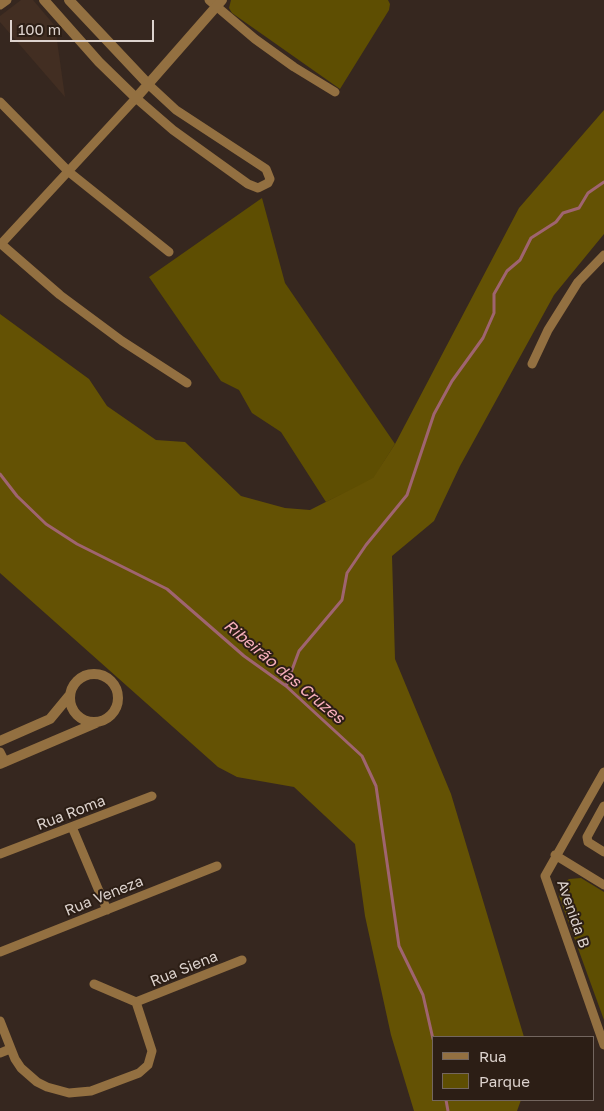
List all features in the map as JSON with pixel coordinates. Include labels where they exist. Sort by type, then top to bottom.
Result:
[{"type":"street","points":[[0,5],[7,0]]},
{"type":"street","points":[[44,0],[93,56],[136,98],[173,130],[248,184],[258,188],[270,180],[266,169],[176,110],[149,85],[69,0]]},
{"type":"street","points":[[187,383],[107,330],[60,295],[1,243],[149,85],[216,2],[255,39],[294,67],[335,92]]},
{"type":"street","points":[[0,102],[69,172],[169,252]]},
{"type":"street","points":[[532,364],[548,330],[578,282],[604,255]]},
{"type":"street","points":[[0,741],[50,719],[69,696],[72,687],[85,675],[103,676],[111,681],[118,698],[117,707],[112,715],[2,763],[0,752]]},
{"type":"street","points":[[69,696],[71,707],[76,716],[85,721],[96,723]]},
{"type":"street","points":[[604,772],[555,855],[604,885]]},
{"type":"street","name":"Rua Roma","points":[[0,854],[152,796]]},
{"type":"street","points":[[604,806],[587,837],[588,842],[604,852]]},
{"type":"street","points":[[72,827],[107,910]]},
{"type":"street","name":"Avenida B","points":[[555,855],[545,876],[604,1045]]},
{"type":"street","name":"Rua Veneza","points":[[0,952],[217,866]]},
{"type":"street","name":"Rua Siena","points":[[136,1002],[242,960]]},
{"type":"street","points":[[0,1021],[10,1049],[21,1068],[37,1082],[63,1092],[91,1091],[139,1073],[150,1062],[151,1047],[136,1002],[94,984]]},
{"type":"street","points":[[0,1053],[10,1049]]},
{"type":"shaded area","points":[[21,0],[33,0],[55,26],[65,97],[0,22],[0,16]]},
{"type":"shaded area","points":[[604,110],[604,234],[554,295],[460,466],[434,521],[392,556],[395,659],[451,794],[524,1036],[432,1036],[432,1101],[521,1101],[517,1111],[414,1111],[391,1035],[365,916],[355,844],[294,787],[237,777],[218,767],[0,573],[0,314],[89,379],[107,406],[156,440],[185,442],[241,496],[285,508],[310,510],[373,478],[395,444],[519,208]]},
{"type":"green space","points":[[231,0],[388,0],[390,4],[389,10],[340,89],[232,13],[229,8]]},
{"type":"green space","points":[[262,198],[285,283],[395,444],[373,479],[326,502],[281,432],[252,413],[239,390],[221,381],[149,277]]},
{"type":"green space","points":[[581,878],[604,892],[604,1020],[559,896],[562,884],[569,879]]},
{"type":"waterway","points":[[286,686],[299,651],[342,600],[347,573],[366,545],[407,495],[434,414],[452,381],[483,338],[494,313],[494,294],[507,271],[520,260],[531,238],[556,222],[563,213],[579,208],[588,193],[604,182]]},
{"type":"waterway","name":"Ribeirão das Cruzes","points":[[0,474],[17,496],[46,524],[77,544],[167,589],[244,656],[286,686],[362,756],[376,786],[399,946],[423,995],[432,1036]]},
{"type":"waterway","name":"Ribeirão das Cruzes","points":[[446,1101],[448,1111]]}]
